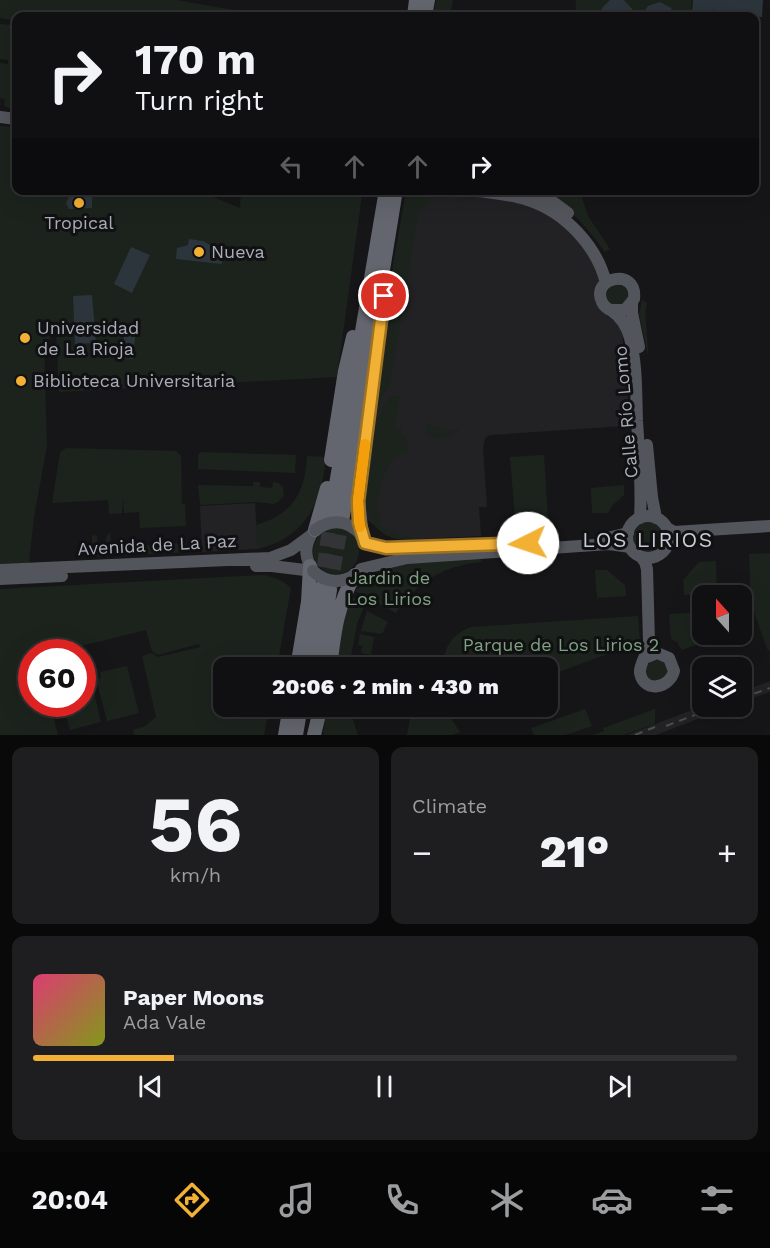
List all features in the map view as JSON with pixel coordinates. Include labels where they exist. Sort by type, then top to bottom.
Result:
[{"type":"highway","points":[[385,195],[337,515],[395,195]]},
{"type":"highway","points":[[363,539],[358,501],[393,211]]},
{"type":"highway","points":[[313,533],[325,500],[345,371],[362,300],[371,278]]},
{"type":"highway","points":[[299,657],[308,602],[310,569]]},
{"type":"highway","points":[[331,657],[337,616],[345,592],[358,572]]},
{"type":"highway","points":[[311,657],[326,589],[319,657]]},
{"type":"highway","points":[[287,735],[289,717]]},
{"type":"highway","points":[[296,735],[299,717]]},
{"type":"highway","points":[[308,735],[310,717]]},
{"type":"highway","points":[[316,735],[320,717]]},
{"type":"main road","points":[[500,195],[529,200],[546,207],[570,223],[585,241],[603,270],[606,283]]},
{"type":"main road","points":[[537,195],[549,199],[573,217],[590,236],[611,268],[631,284],[634,295],[632,304],[620,311],[610,310],[601,302],[601,292],[606,283],[613,279],[622,279]]},
{"type":"main road","name":"Calle Río Lomo","points":[[632,304],[641,355],[640,518]]},
{"type":"main road","name":"Calle Río Lomo","points":[[610,310],[623,323],[630,337],[640,394]]},
{"type":"main road","name":"Calle Río Lomo","points":[[640,409],[656,518]]},
{"type":"main road","points":[[630,547],[628,533],[640,518],[656,518],[674,532],[770,526]]},
{"type":"main road","points":[[628,533],[609,538],[480,546],[386,548],[363,539],[349,524],[331,522],[313,533],[306,552],[310,569],[325,580],[341,582],[358,572],[407,558],[609,544],[630,547],[641,557],[647,569],[650,641],[640,667],[642,678],[648,685],[660,687],[671,680],[674,671],[672,662],[661,654],[656,645],[655,565],[666,547],[667,528]]},
{"type":"main road","name":"Avenida de La Paz","points":[[0,570],[270,558],[291,550],[313,533]]},
{"type":"main road","points":[[641,557],[654,557],[674,539],[770,534]]},
{"type":"main road","points":[[358,572],[365,561],[363,539]]},
{"type":"main road","name":"Avenida de La Paz","points":[[0,579],[260,566],[310,569]]},
{"type":"main road","points":[[645,658],[652,654],[661,654]]},
{"type":"shaded area","points":[[610,0],[624,0],[632,12],[601,12]]},
{"type":"shaded area","points":[[693,0],[763,0],[762,17],[759,17],[759,12],[713,12],[714,6],[713,12],[692,12]]},
{"type":"shaded area","points":[[660,2],[671,8],[673,12],[644,12],[648,6]]},
{"type":"shaded area","points":[[405,195],[473,195],[511,200],[536,208],[557,219],[578,239],[593,260],[601,282],[596,290],[597,306],[619,324],[622,331],[629,410],[634,410],[635,419],[624,426],[490,435],[485,438],[483,448],[487,507],[479,507],[481,536],[403,540],[385,535],[367,519],[365,502],[372,450],[374,411]]},
{"type":"shaded area","name":"Tropical","points":[[92,196],[92,208],[69,209],[66,203],[69,197]]},
{"type":"shaded area","name":"Nueva","points":[[189,239],[203,241],[221,251],[222,264],[176,259],[177,248],[188,245]]},
{"type":"shaded area","points":[[131,247],[150,255],[132,293],[114,284]]},
{"type":"shaded area","points":[[92,295],[96,343],[75,344],[73,296]]},
{"type":"shaded area","points":[[125,326],[136,327],[133,359],[122,358]]},
{"type":"shaded area","points":[[255,503],[258,549],[202,552],[200,506]]},
{"type":"shaded area","points":[[770,681],[770,692],[752,698],[752,688]]},
{"type":"shaded area","points":[[692,710],[692,717],[703,717],[656,735],[627,735]]},
{"type":"green space","points":[[0,0],[177,0],[244,12],[12,12],[12,20],[0,18]]},
{"type":"green space","points":[[436,0],[453,0],[451,12],[434,12]]},
{"type":"green space","points":[[576,0],[692,0],[691,12],[575,12]]},
{"type":"green space","points":[[12,20],[12,108],[6,107],[5,99],[0,98],[0,63],[8,64],[8,60],[0,59],[0,24],[11,25]]},
{"type":"green space","points":[[0,126],[12,127],[12,195],[208,195],[240,208],[241,195],[362,195],[337,377],[59,392],[56,329],[44,347],[47,446],[34,517],[29,563],[0,564]]},
{"type":"green space","points":[[405,195],[454,195],[477,198],[462,201],[461,197],[429,198],[429,203],[419,210],[391,380],[374,413],[388,322],[389,288]]},
{"type":"green space","points":[[545,195],[581,195],[588,216],[610,249],[605,252],[574,215]]},
{"type":"green space","points":[[617,284],[625,286],[630,293],[627,305],[609,305],[606,294],[610,287]]},
{"type":"green space","points":[[642,300],[647,303],[648,356],[639,314]]},
{"type":"green space","points":[[390,396],[400,396],[395,427],[401,427],[402,437],[406,438],[408,451],[393,458],[383,478],[376,507],[381,521],[378,525],[419,540],[387,536],[372,522],[366,505],[373,434]]},
{"type":"green space","points":[[433,425],[449,431],[460,429],[445,438],[437,439],[428,437],[426,426]]},
{"type":"green space","points":[[66,448],[176,451],[181,456],[182,504],[185,504],[186,526],[140,528],[139,512],[124,513],[123,499],[122,513],[109,514],[108,500],[52,503],[60,452]]},
{"type":"green space","points":[[201,452],[296,455],[295,473],[198,469],[198,455]]},
{"type":"green space","points":[[544,455],[548,517],[515,519],[510,457]]},
{"type":"green space","points":[[307,456],[326,457],[315,503],[300,526],[288,536],[258,549],[256,525],[279,515],[295,500],[303,481]]},
{"type":"green space","points":[[253,482],[260,482],[260,487],[272,488],[273,482],[278,483],[283,487],[284,495],[273,504],[256,502],[200,505],[198,485],[253,486]]},
{"type":"green space","points":[[624,485],[624,495],[608,513],[592,513],[591,488]]},
{"type":"green space","points":[[649,521],[661,526],[666,538],[661,550],[649,555],[637,550],[632,538],[637,526]]},
{"type":"green space","points":[[336,528],[352,535],[359,551],[352,567],[336,574],[320,567],[313,551],[320,535]]},
{"type":"green space","points":[[110,532],[112,556],[92,557],[92,535],[97,536],[98,550],[102,552],[107,549],[106,538]]},
{"type":"green space","points":[[186,543],[187,552],[117,556],[117,547]]},
{"type":"green space","points":[[770,553],[770,650],[768,651],[752,607],[749,554]]},
{"type":"green space","name":"Jardin de Los Lirios","points":[[481,557],[482,562],[444,571],[422,584],[396,613],[355,591],[376,574],[401,564]]},
{"type":"green space","points":[[716,561],[717,585],[692,585],[692,595],[684,595],[683,580],[699,562]]},
{"type":"green space","points":[[595,570],[607,570],[625,585],[626,596],[597,598]]},
{"type":"green space","points":[[263,575],[278,579],[291,588],[279,657],[213,657],[213,717],[267,717],[264,735],[134,735],[133,730],[145,726],[156,717],[142,656],[151,653],[158,657],[200,647],[199,644],[157,655],[152,651],[146,630],[96,642],[96,639],[18,639],[18,717],[53,717],[58,735],[0,735],[0,589]]},
{"type":"green space","points":[[351,596],[365,604],[357,624],[351,657],[336,657],[342,621]]},
{"type":"green space","points":[[367,611],[388,622],[382,634],[361,631]]},
{"type":"green space","points":[[692,613],[692,645],[696,645],[682,650],[677,642],[671,639],[669,614]]},
{"type":"green space","name":"Parque de Los Lirios 2","points":[[638,616],[640,642],[558,672],[558,657],[445,657],[447,647],[454,637],[471,627]]},
{"type":"green space","points":[[360,634],[374,637],[371,655],[361,653],[362,646],[358,645]]},
{"type":"green space","points":[[657,660],[665,663],[668,671],[665,679],[657,682],[649,679],[646,671],[649,663]]},
{"type":"green space","points":[[127,666],[139,713],[107,721],[96,679],[101,678],[100,672]]},
{"type":"green space","points":[[96,701],[101,722],[70,730],[66,717],[96,717]]},
{"type":"green space","points":[[585,709],[592,726],[565,735],[534,735],[531,728]]},
{"type":"green space","points":[[655,709],[655,724],[623,735],[593,735],[604,731],[603,728]]},
{"type":"green space","points":[[326,717],[352,717],[358,735],[323,735]]},
{"type":"green space","points":[[410,717],[451,717],[460,732],[452,735],[407,735]]},
{"type":"tunnel","points":[[321,588],[331,514]]},
{"type":"tunnel","points":[[330,590],[343,516]]},
{"type":"railway","points":[[752,694],[770,688]]},
{"type":"railway","points":[[666,726],[692,716]]},
{"type":"railway","points":[[635,735],[655,727]]},
{"type":"slow traffic","points":[[360,527],[358,501],[365,444]]},
{"type":"place","name":"Tropical","points":[[79,203]]},
{"type":"place","name":"Nueva","points":[[199,252]]},
{"type":"place","name":"Universidad de La Rioja","points":[[25,338]]},
{"type":"place","name":"Biblioteca Universitaria","points":[[21,381]]},
{"type":"district","name":"LOS LIRIOS","points":[[648,540]]},
{"type":"route","points":[[384,296],[358,501],[359,522],[365,543],[386,548],[528,543]]}]
